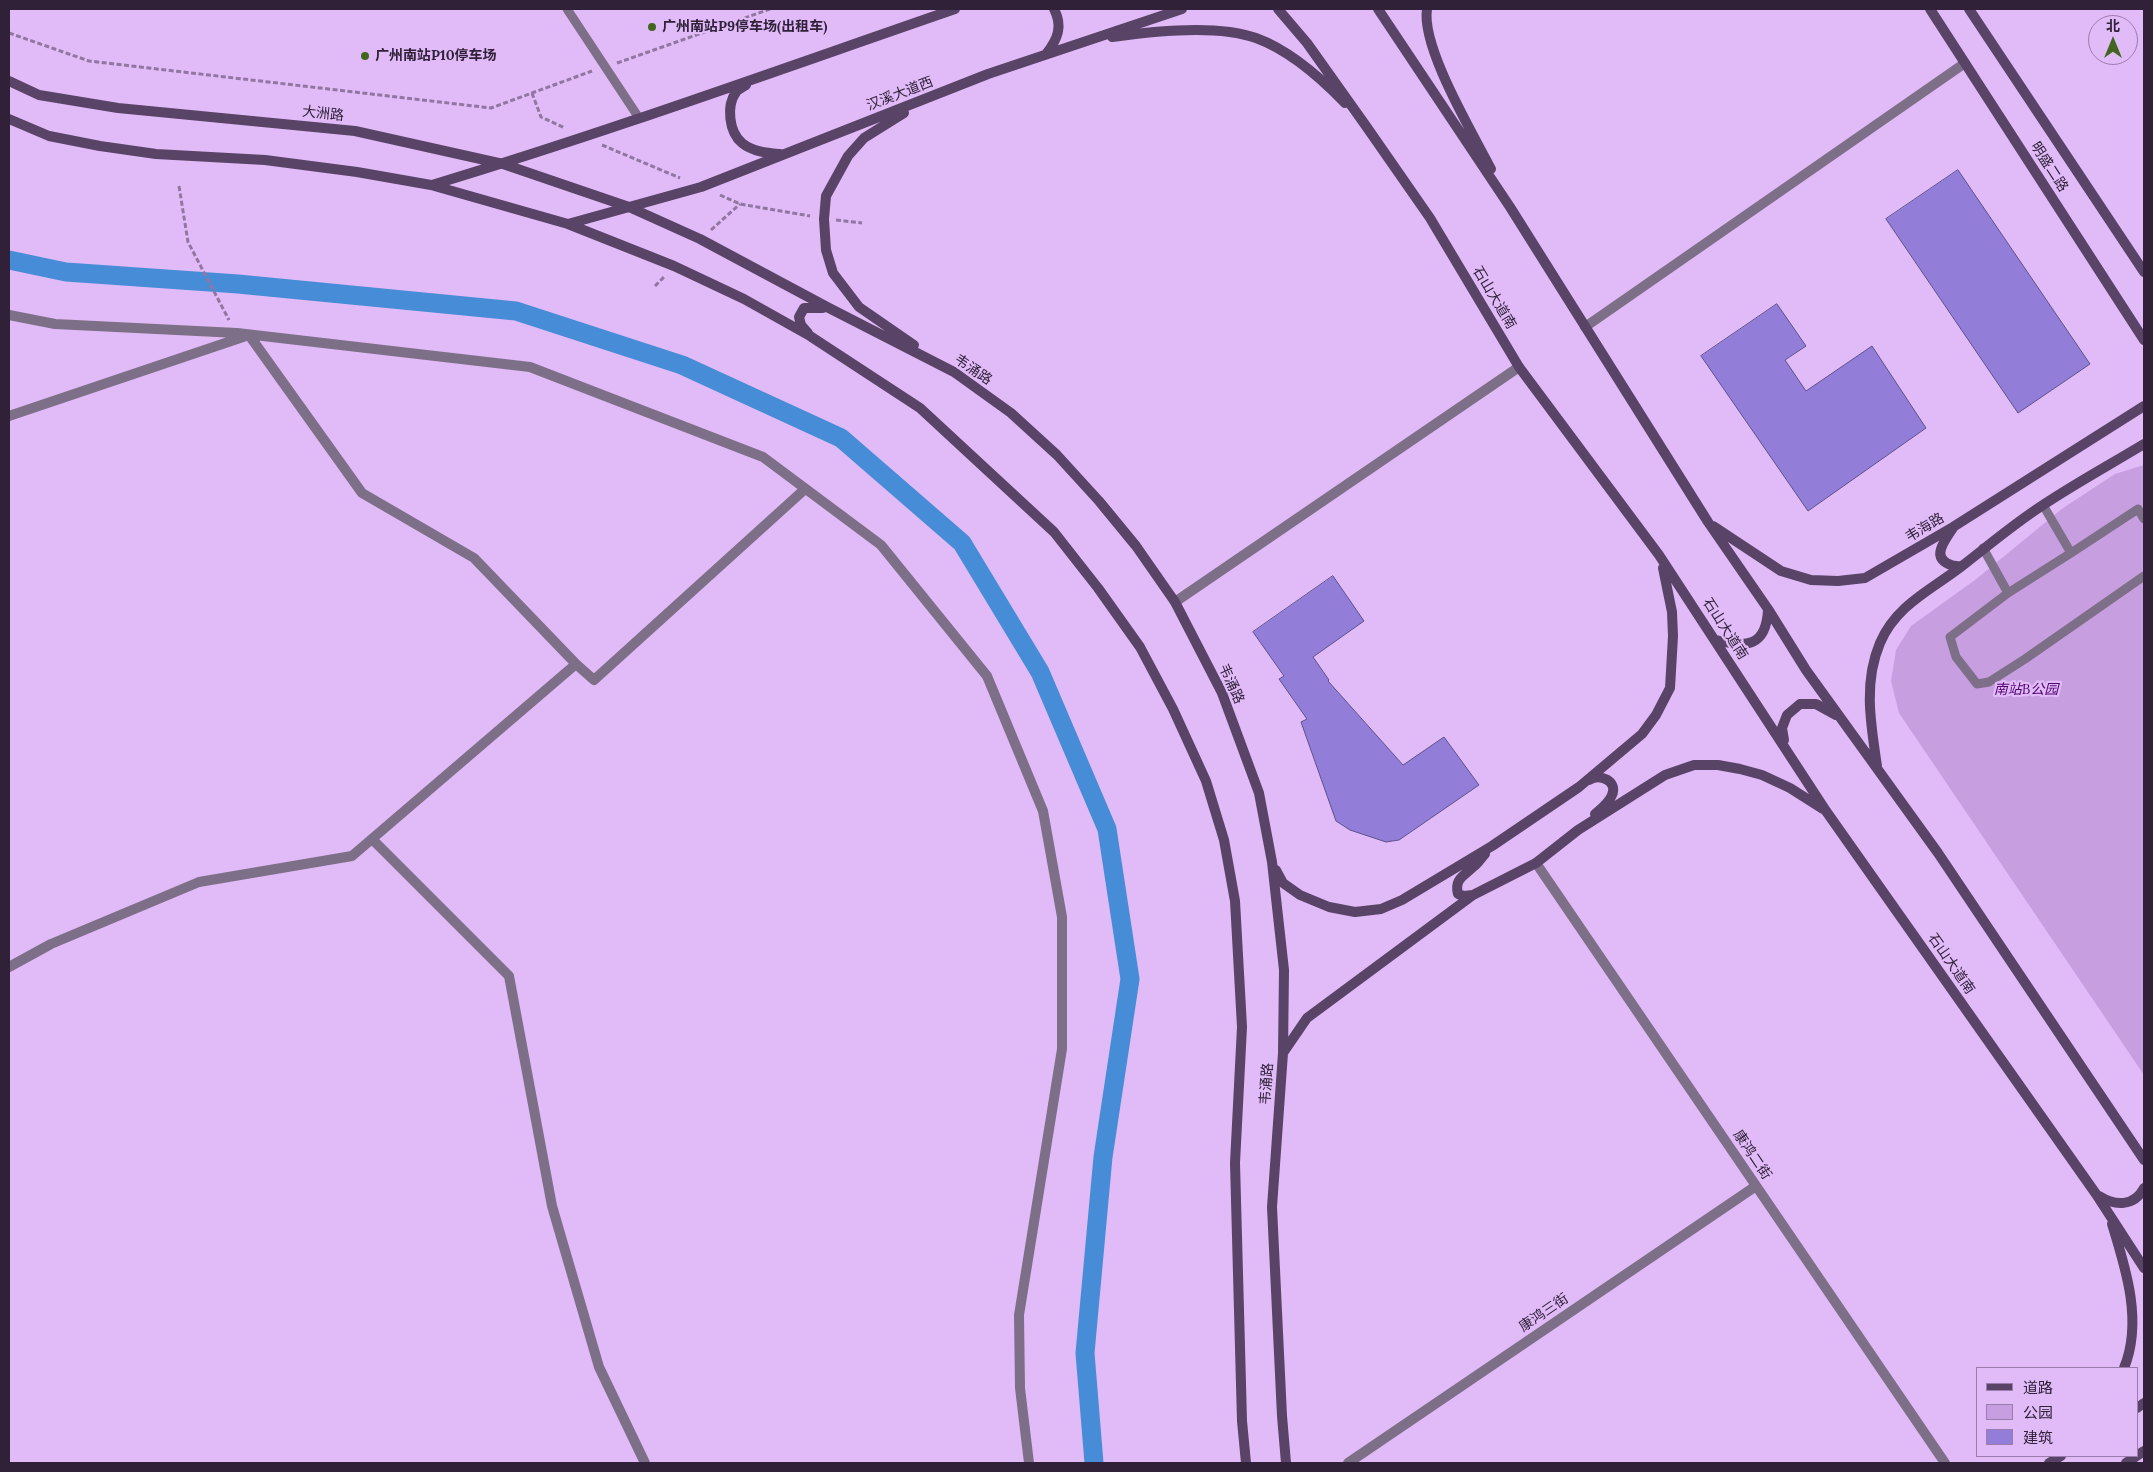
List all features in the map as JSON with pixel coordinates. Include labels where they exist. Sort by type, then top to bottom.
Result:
[{"type":"main road","points":[[431,185],[503,164],[955,9]]},
{"type":"main road","points":[[1046,55],[1056,42],[1059,32],[1058,18],[1054,9]]},
{"type":"main road","name":"汉溪大道西","points":[[568,224],[701,187],[988,74],[1182,9]]},
{"type":"main road","name":"石山大道南","points":[[1278,9],[1307,43],[1430,218],[1519,366],[1659,555],[1826,811],[2108,1211],[2144,1268]]},
{"type":"main road","points":[[1378,9],[1510,208],[1708,522],[1768,609],[1806,670],[1938,853],[2144,1160]]},
{"type":"main road","points":[[1428,9],[1428,34],[1435,57],[1510,208]]},
{"type":"main road","name":"明盛二路","points":[[1930,9],[2144,340]]},
{"type":"main road","name":"明盛二路","points":[[1969,9],[2144,272]]},
{"type":"main road","points":[[1077,44],[1113,37],[1174,31],[1221,32],[1256,38],[1275,46],[1291,57],[1342,100],[1366,126]]},
{"type":"main road","points":[[954,372],[859,307],[833,273],[826,250],[824,219],[826,196],[848,156],[864,138],[895,117],[988,74]]},
{"type":"main road","points":[[755,78],[736,91],[730,118],[733,131],[743,144],[762,152],[783,155]]},
{"type":"main road","name":"大洲路","points":[[9,81],[39,95],[118,108],[355,131],[503,164],[629,206]]},
{"type":"main road","points":[[9,119],[49,136],[100,146],[156,154],[265,160],[357,172],[431,185],[568,224]]},
{"type":"main road","name":"韦涌路","points":[[629,206],[700,240],[954,372],[1011,413],[1057,455],[1099,501],[1136,546],[1175,602],[1222,693],[1240,740],[1259,793],[1272,862],[1284,970],[1283,1053],[1272,1207],[1286,1463]]},
{"type":"main road","name":"韦涌路","points":[[568,224],[674,266],[744,300],[810,336],[920,408],[1054,532],[1098,588],[1140,647],[1173,709],[1206,781],[1224,840],[1235,911],[1242,1027],[1235,1163],[1241,1411],[1246,1463]]},
{"type":"main road","points":[[810,336],[801,325],[799,317],[804,308],[814,306],[829,308]]},
{"type":"main road","name":"韦海路","points":[[1708,522],[1780,571],[1811,580],[1838,581],[1865,578],[1954,527],[2144,406]]},
{"type":"main road","points":[[1878,770],[1870,718],[1869,696],[1873,668],[1880,643],[1888,627],[1898,614],[1982,548],[2043,505],[2144,444]]},
{"type":"main road","points":[[1954,527],[1941,549],[1941,556],[1947,564],[1953,567],[1961,566]]},
{"type":"main road","points":[[1578,787],[1642,734],[1656,715],[1670,688],[1673,636],[1672,612],[1666,576],[1659,555]]},
{"type":"main road","points":[[1716,640],[1736,645],[1750,644],[1761,635],[1768,625],[1768,609]]},
{"type":"main road","points":[[1786,749],[1782,728],[1787,715],[1800,704],[1816,704],[1840,717]]},
{"type":"main road","points":[[1578,830],[1665,775],[1694,765],[1718,765],[1762,774],[1790,788],[1826,811]]},
{"type":"main road","points":[[1272,862],[1283,883],[1300,895],[1329,907],[1355,912],[1381,909],[1402,900],[1492,846],[1594,777],[1604,777],[1611,782],[1613,788],[1611,796],[1604,806],[1578,830],[1536,863],[1473,895],[1307,1018],[1283,1053]]},
{"type":"main road","points":[[1473,895],[1464,896],[1458,894],[1456,887],[1460,877],[1473,868],[1492,846]]},
{"type":"main road","points":[[2096,1194],[2110,1203],[2126,1203],[2141,1195],[2144,1188]]},
{"type":"main road","points":[[2108,1211],[2128,1279],[2132,1320],[2128,1358],[2124,1367]]},
{"type":"main road","points":[[2128,1463],[2144,1461]]},
{"type":"street","points":[[1585,327],[1965,63]]},
{"type":"street","points":[[9,314],[54,324],[250,336],[530,368],[763,457],[881,545],[987,676],[1043,811],[1062,917],[1062,1049],[1018,1315],[1020,1388],[1029,1463]]},
{"type":"street","points":[[9,416],[250,336]]},
{"type":"street","points":[[250,336],[362,493],[474,558],[576,664],[594,680],[805,489]]},
{"type":"street","points":[[1175,602],[1519,366]]},
{"type":"street","points":[[9,967],[52,944],[199,882],[352,856],[576,664]]},
{"type":"street","points":[[372,838],[509,976],[552,1206],[599,1368],[646,1463]]},
{"type":"street","name":"康鸿二街","points":[[1536,863],[1945,1463]]},
{"type":"street","name":"康鸿三街","points":[[1348,1463],[1756,1186]]},
{"type":"lane","points":[[567,9],[639,118]]},
{"type":"lane","points":[[2043,505],[2071,553]]},
{"type":"lane","points":[[2144,519],[2138,509],[2008,593],[1950,637],[1956,657],[1978,684],[1989,682],[2144,576]]},
{"type":"lane","points":[[1982,548],[2008,593]]},
{"type":"path","points":[[9,33],[89,61],[491,108],[770,9]]},
{"type":"path","points":[[179,186],[188,242],[228,318]]},
{"type":"green space","name":"南站B公园","points":[[2144,465],[2144,1075],[1899,713],[1891,681],[1896,650],[1911,626],[1975,580],[2063,508],[2115,474]]},
{"type":"building","points":[[1958,170],[2090,364],[2018,413],[1886,219]]},
{"type":"building","points":[[1777,304],[1806,346],[1785,360],[1806,391],[1872,346],[1926,428],[1808,511],[1701,356]]},
{"type":"building","points":[[1333,576],[1364,621],[1313,657],[1328,681],[1403,765],[1444,737],[1479,785],[1399,840],[1386,842],[1350,830],[1336,821],[1301,722],[1307,719],[1279,679],[1284,676],[1253,632]]},
{"type":"waterway","points":[[9,260],[66,272],[238,284],[516,311],[682,365],[841,438],[962,543],[1040,672],[1107,829],[1130,979],[1103,1157],[1085,1353],[1094,1463]]},
{"type":"place","name":"广州南站P9停车场(出租车)","points":[[652,27]]},
{"type":"place","name":"广州南站P10停车场","points":[[365,56]]}]
